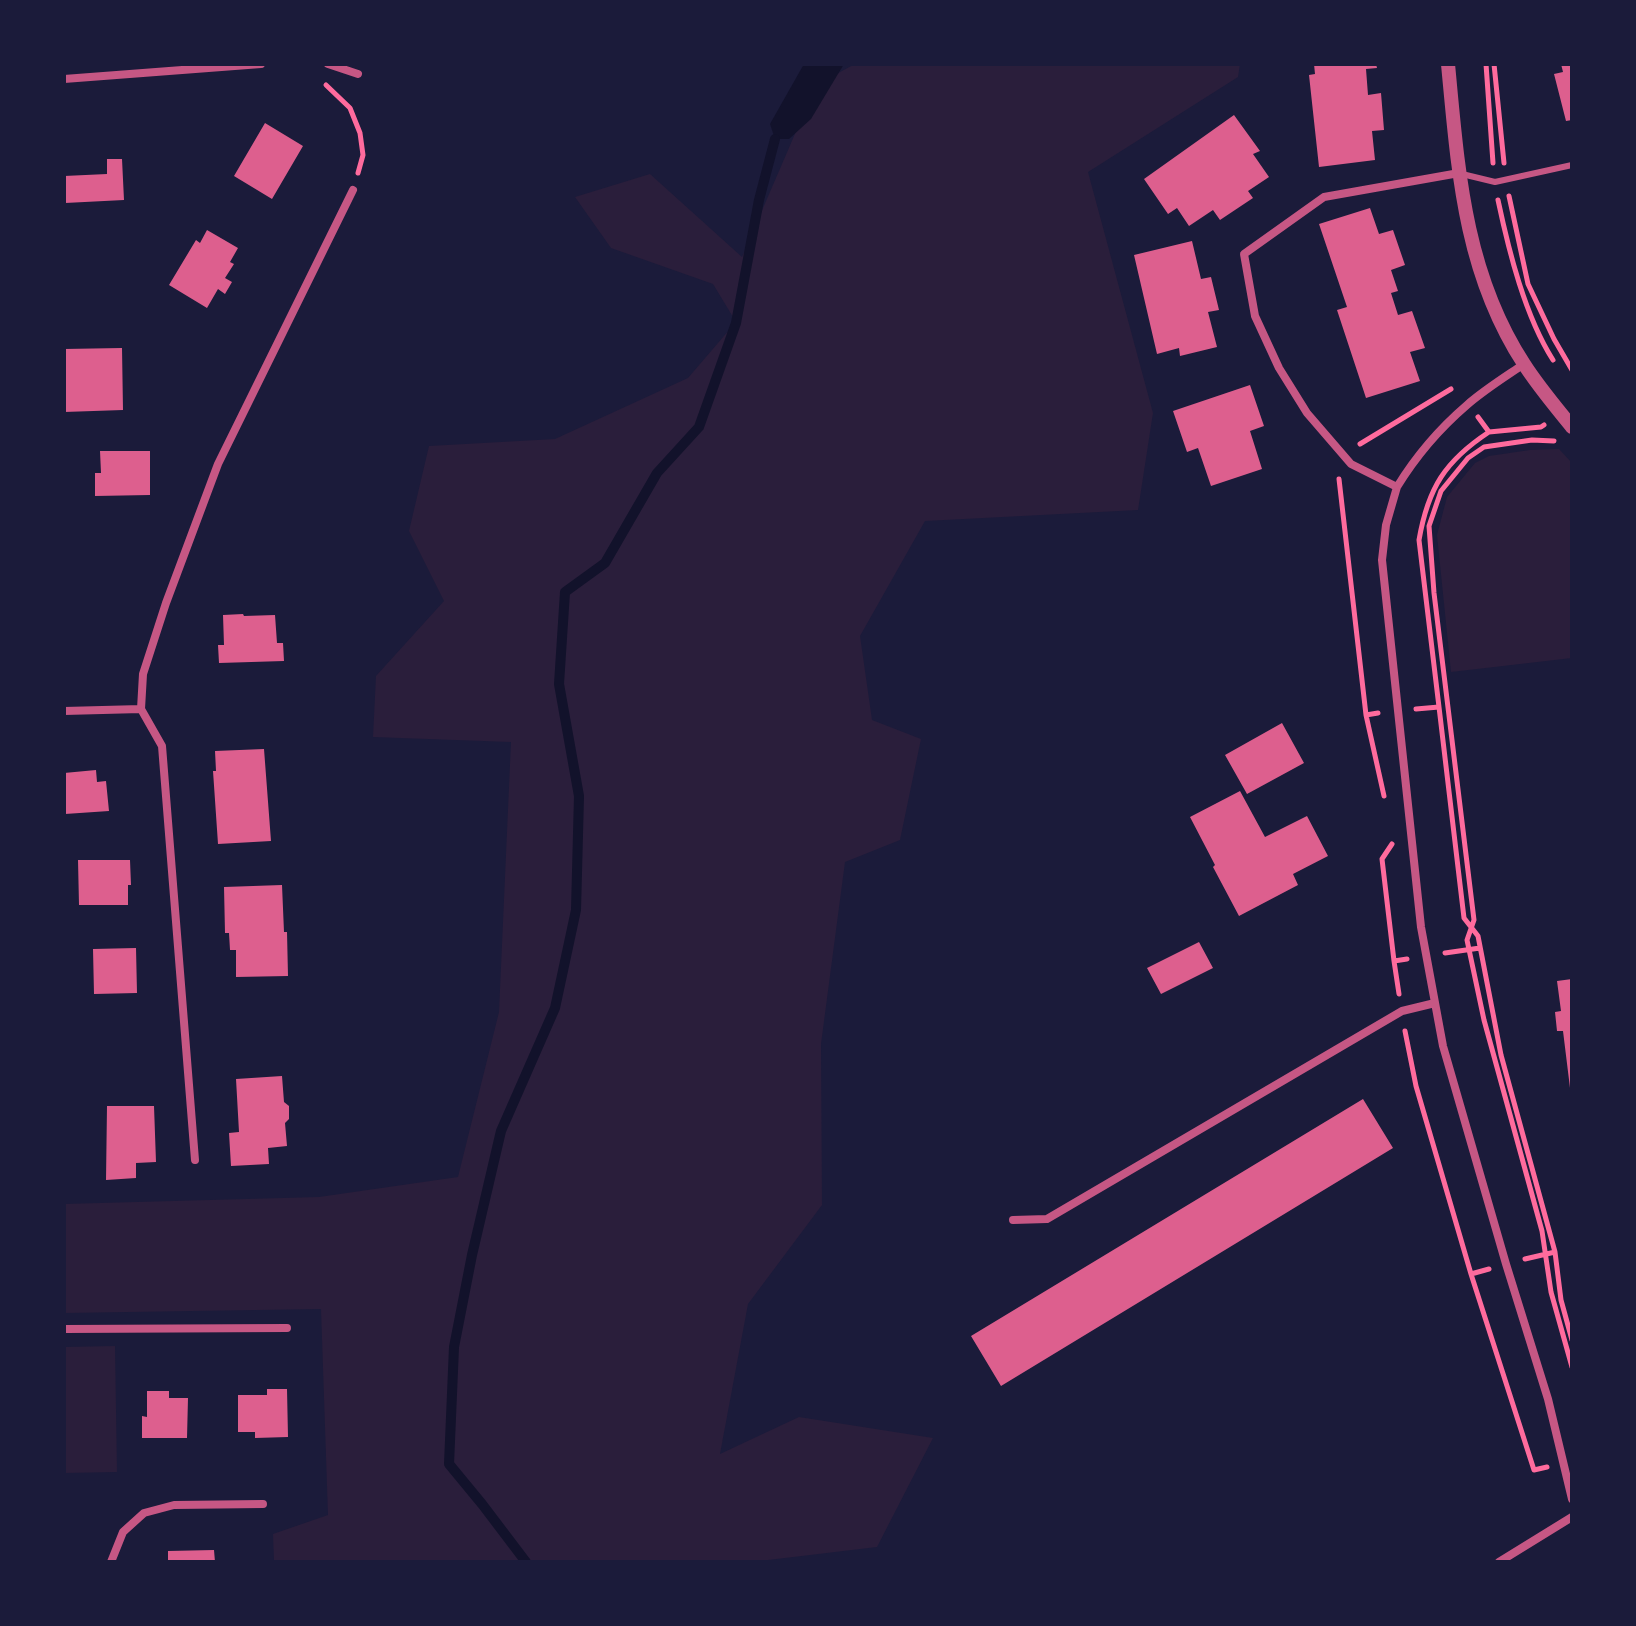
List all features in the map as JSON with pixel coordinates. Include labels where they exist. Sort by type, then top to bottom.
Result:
[{"type":"street","points":[[64,79],[261,64]]},
{"type":"street","points":[[328,64],[358,74]]},
{"type":"street","points":[[1448,64],[1459,173],[1472,245],[1481,273],[1499,319],[1524,364],[1568,430]]},
{"type":"street","points":[[1397,487],[1351,464],[1307,413],[1279,368],[1255,316],[1244,254],[1324,197],[1459,173]]},
{"type":"street","points":[[195,1160],[162,746],[141,709],[143,674],[218,464],[353,190]]},
{"type":"street","points":[[1524,364],[1468,404],[1434,436],[1410,466],[1397,487],[1386,525],[1382,560],[1421,927],[1443,1046],[1548,1399],[1572,1499]]},
{"type":"street","points":[[64,711],[141,709]]},
{"type":"street","points":[[1013,1220],[1047,1219],[1402,1011],[1435,1003]]},
{"type":"street","points":[[64,1329],[287,1328]]},
{"type":"street","points":[[111,1562],[123,1532],[144,1513],[174,1505],[263,1504]]},
{"type":"street","points":[[1499,1562],[1572,1517]]},
{"type":"lane","points":[[1459,173],[1495,182],[1572,165]]},
{"type":"path","points":[[1486,64],[1498,203],[1523,294],[1541,339],[1560,369]]},
{"type":"path","points":[[1494,64],[1506,180],[1528,284],[1572,370]]},
{"type":"path","points":[[322,76],[327,87],[350,108],[360,133],[363,155],[353,190]]},
{"type":"path","points":[[1568,430],[1555,441],[1532,440],[1484,447],[1468,458],[1441,491],[1429,526],[1434,593],[1474,920],[1467,940],[1484,1020],[1542,1231],[1551,1292],[1572,1367]]},
{"type":"path","points":[[1439,707],[1464,918],[1478,936],[1501,1055],[1555,1252],[1561,1300],[1572,1340]]},
{"type":"path","points":[[1366,715],[1385,799]]},
{"type":"path","points":[[1394,841],[1382,859],[1394,961],[1416,1086],[1471,1274],[1534,1470],[1563,1462]]},
{"type":"path","points":[[1394,961],[1480,948]]},
{"type":"path","points":[[1471,1274],[1555,1252]]},
{"type":"shaded area","points":[[804,64],[844,64],[811,119],[789,139],[775,139],[770,124]]},
{"type":"shaded area","points":[[855,64],[1240,64],[1238,77],[1088,172],[1153,413],[1138,510],[925,521],[860,636],[872,720],[921,739],[900,840],[845,862],[821,1044],[822,1205],[748,1304],[720,1454],[799,1417],[933,1438],[877,1547],[768,1562],[274,1562],[273,1534],[328,1515],[321,1309],[64,1313],[64,1204],[319,1197],[458,1177],[499,1012],[511,742],[373,737],[376,676],[444,601],[409,531],[429,446],[555,439],[688,378],[736,322],[713,284],[611,248],[575,197],[650,174],[742,257],[816,85]]},
{"type":"shaded area","points":[[1559,449],[1572,463],[1572,658],[1451,672],[1437,535],[1447,497],[1475,463],[1489,456]]},
{"type":"shaded area","points":[[115,1346],[117,1472],[64,1473],[64,1347]]},
{"type":"building","points":[[1314,64],[1376,64],[1377,68],[1366,69],[1368,95],[1381,93],[1384,130],[1372,131],[1375,160],[1319,167],[1309,75],[1315,74]]},
{"type":"building","points":[[1561,64],[1572,64],[1572,120],[1566,121],[1554,74],[1563,72]]},
{"type":"building","points":[[1234,115],[1260,151],[1253,154],[1269,177],[1248,191],[1253,198],[1220,220],[1213,210],[1189,226],[1177,208],[1168,214],[1144,179]]},
{"type":"building","points":[[265,123],[303,146],[272,199],[234,176]]},
{"type":"building","points":[[107,159],[122,159],[124,200],[65,203],[64,176],[107,174]]},
{"type":"building","points":[[1370,208],[1379,234],[1393,230],[1405,265],[1391,270],[1398,291],[1391,293],[1398,315],[1412,311],[1425,348],[1410,352],[1420,381],[1366,398],[1337,310],[1347,307],[1319,224]]},
{"type":"building","points":[[207,230],[238,248],[230,262],[234,264],[225,278],[232,282],[225,294],[218,289],[207,308],[169,285],[196,240],[200,243]]},
{"type":"building","points":[[1192,241],[1201,279],[1211,277],[1219,310],[1208,312],[1217,347],[1180,356],[1179,348],[1157,354],[1134,255]]},
{"type":"building","points":[[122,348],[123,410],[64,412],[64,349]]},
{"type":"building","points":[[1250,385],[1264,426],[1250,431],[1262,469],[1211,486],[1198,448],[1187,452],[1173,411]]},
{"type":"building","points":[[100,451],[150,451],[150,495],[95,496],[95,473],[101,473]]},
{"type":"building","points":[[223,615],[275,615],[277,643],[283,643],[284,661],[219,663],[218,645],[224,645]]},
{"type":"building","points":[[1282,723],[1304,763],[1247,794],[1225,755]]},
{"type":"building","points":[[264,749],[271,841],[218,844],[213,771],[216,771],[215,751]]},
{"type":"building","points":[[96,770],[97,782],[106,781],[109,811],[65,814],[64,773]]},
{"type":"building","points":[[1240,791],[1265,837],[1307,816],[1328,856],[1293,874],[1298,885],[1239,916],[1190,817]]},
{"type":"building","points":[[78,860],[130,860],[128,905],[79,905]]},
{"type":"building","points":[[282,885],[288,976],[236,977],[236,950],[230,950],[229,933],[225,933],[224,887]]},
{"type":"building","points":[[1199,942],[1213,968],[1161,994],[1147,968]]},
{"type":"building","points":[[136,948],[137,993],[94,994],[93,949]]},
{"type":"building","points":[[1572,979],[1570,1088],[1563,1031],[1557,1031],[1555,1012],[1561,1011],[1557,981]]},
{"type":"building","points":[[282,1076],[284,1102],[289,1106],[289,1119],[285,1123],[287,1146],[268,1148],[269,1164],[231,1166],[229,1133],[239,1132],[236,1079]]},
{"type":"building","points":[[1363,1099],[1393,1148],[1001,1386],[971,1336]]},
{"type":"building","points":[[107,1106],[154,1106],[156,1162],[136,1163],[136,1178],[106,1180]]},
{"type":"building","points":[[267,1389],[287,1389],[288,1437],[255,1438],[255,1432],[238,1432],[238,1395],[267,1395]]},
{"type":"building","points":[[147,1391],[169,1391],[169,1398],[188,1398],[187,1438],[142,1438],[142,1416],[147,1417]]},
{"type":"building","points":[[214,1550],[215,1562],[168,1562],[168,1551]]},
{"type":"waterway","points":[[526,1562],[449,1464],[454,1347],[472,1255],[501,1131],[555,1008],[576,910],[579,796],[559,684],[565,592],[605,563],[657,473],[699,427],[736,323],[759,200],[775,139]]}]
